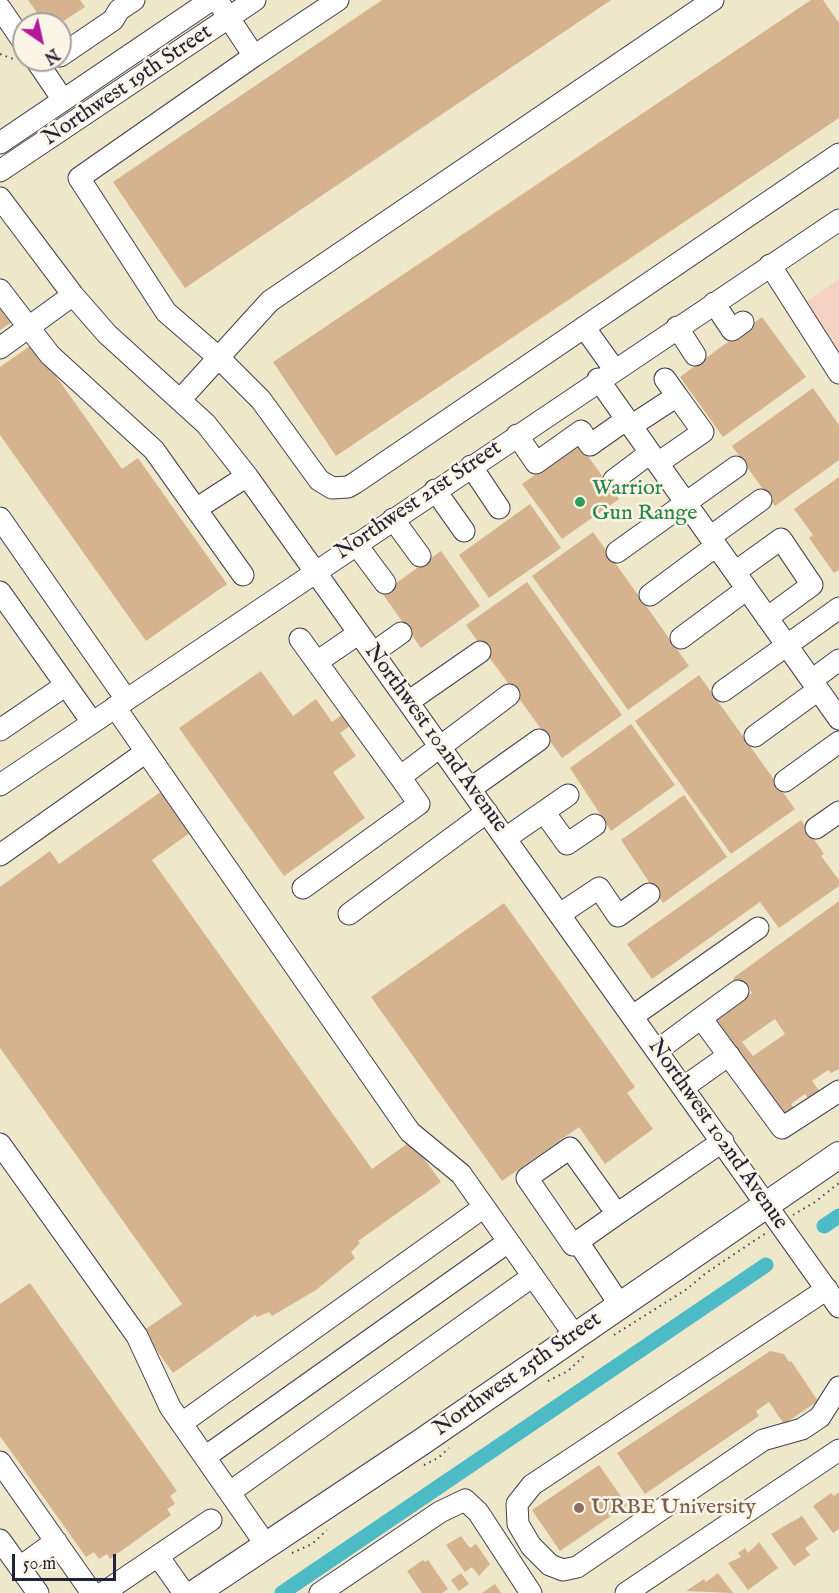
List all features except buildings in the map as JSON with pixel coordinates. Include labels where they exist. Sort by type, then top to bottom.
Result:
[{"type":"main road","name":"Northwest 25th Street","points":[[195,1593],[839,1155]]},
{"type":"street","name":"Northwest 19th Street","points":[[0,143],[211,0]]},
{"type":"street","name":"Northwest 19th Street","points":[[0,171],[223,9],[255,0]]},
{"type":"street","points":[[338,0],[79,177],[166,312],[219,358],[261,400],[325,485],[340,489],[355,483],[839,154]]},
{"type":"street","points":[[180,400],[270,301],[713,0]]},
{"type":"street","points":[[72,48],[113,20],[122,3]]},
{"type":"street","points":[[0,8],[12,25]]},
{"type":"street","points":[[223,9],[254,56]]},
{"type":"street","points":[[49,72],[63,100]]},
{"type":"street","name":"Northwest 102nd Avenue","points":[[0,198],[73,295],[106,334],[206,424],[247,476],[839,1306]]},
{"type":"street","name":"Northwest 21st Street","points":[[0,785],[606,374],[839,220]]},
{"type":"street","points":[[770,266],[839,373]]},
{"type":"street","points":[[0,290],[50,355],[154,450],[243,575]]},
{"type":"street","points":[[0,348],[73,295]]},
{"type":"street","points":[[714,303],[732,330],[743,322]]},
{"type":"street","points":[[584,327],[629,422],[839,719]]},
{"type":"street","points":[[677,327],[695,355]]},
{"type":"street","points":[[517,435],[536,463],[581,431],[590,445],[629,422],[671,388],[703,432],[614,480]]},
{"type":"street","points":[[549,413],[568,441]]},
{"type":"street","points":[[471,466],[499,508]]},
{"type":"street","points":[[617,552],[736,467]]},
{"type":"street","points":[[196,509],[247,476]]},
{"type":"street","points":[[435,490],[464,531]]},
{"type":"street","points":[[650,595],[761,500]]},
{"type":"street","points":[[0,518],[120,703],[146,752],[410,1132],[461,1174],[575,1335]]},
{"type":"street","points":[[393,519],[420,556]]},
{"type":"street","points":[[735,572],[781,539],[812,585],[767,618]]},
{"type":"street","points":[[356,544],[385,583]]},
{"type":"street","points":[[681,638],[747,590]]},
{"type":"street","points":[[0,592],[92,722]]},
{"type":"street","points":[[723,691],[839,608]]},
{"type":"street","points":[[317,663],[359,633]]},
{"type":"street","points":[[373,652],[401,633]]},
{"type":"street","points":[[300,639],[419,804],[303,888]]},
{"type":"street","points":[[408,702],[480,652]]},
{"type":"street","points":[[755,736],[815,685],[839,660]]},
{"type":"street","points":[[0,730],[66,685]]},
{"type":"street","points":[[400,777],[509,695]]},
{"type":"street","points":[[470,789],[540,740]]},
{"type":"street","points":[[785,781],[839,742]]},
{"type":"street","points":[[0,855],[146,752]]},
{"type":"street","points":[[506,838],[568,795]]},
{"type":"street","points":[[349,914],[487,812]]},
{"type":"street","points":[[544,812],[567,844],[595,825]]},
{"type":"street","points":[[816,828],[839,812]]},
{"type":"street","points":[[560,914],[595,882],[618,916],[650,894]]},
{"type":"street","points":[[633,1016],[758,928]]},
{"type":"street","points":[[658,1050],[738,992]]},
{"type":"street","points":[[701,1018],[782,1128],[839,1090]]},
{"type":"street","points":[[684,1087],[729,1056]]},
{"type":"street","points":[[617,1214],[570,1148],[527,1178],[573,1245],[723,1141]]},
{"type":"street","points":[[0,1144],[137,1336],[170,1407],[267,1545]]},
{"type":"street","points":[[182,1423],[484,1207]]},
{"type":"street","points":[[205,1457],[508,1242]]},
{"type":"street","points":[[578,1242],[620,1305]]},
{"type":"street","points":[[230,1492],[533,1276]]},
{"type":"street","points":[[827,1289],[532,1485],[517,1504],[518,1524],[531,1546],[549,1566],[563,1570],[577,1567],[763,1440],[797,1431],[820,1417],[839,1387]]},
{"type":"street","points":[[626,1593],[839,1450]]},
{"type":"street","points":[[0,1462],[92,1593]]},
{"type":"street","points":[[320,1593],[440,1512],[465,1500],[478,1512],[516,1566],[531,1593]]},
{"type":"street","points":[[103,1593],[211,1520]]},
{"type":"street","points":[[0,1540],[38,1593]]},
{"type":"street","points":[[20,1567],[56,1541]]},
{"type":"street","points":[[158,1556],[184,1593]]},
{"type":"path","points":[[796,1213],[816,1202],[839,1183]]},
{"type":"shaded area","points":[[839,279],[839,362],[800,306]]},
{"type":"waterway","points":[[824,1226],[839,1216]]},
{"type":"waterway","points":[[282,1593],[766,1265]]},
{"type":"place","name":"Warrior Gun Range","points":[[580,502]]},
{"type":"place","name":"URBE University","points":[[579,1508]]}]
